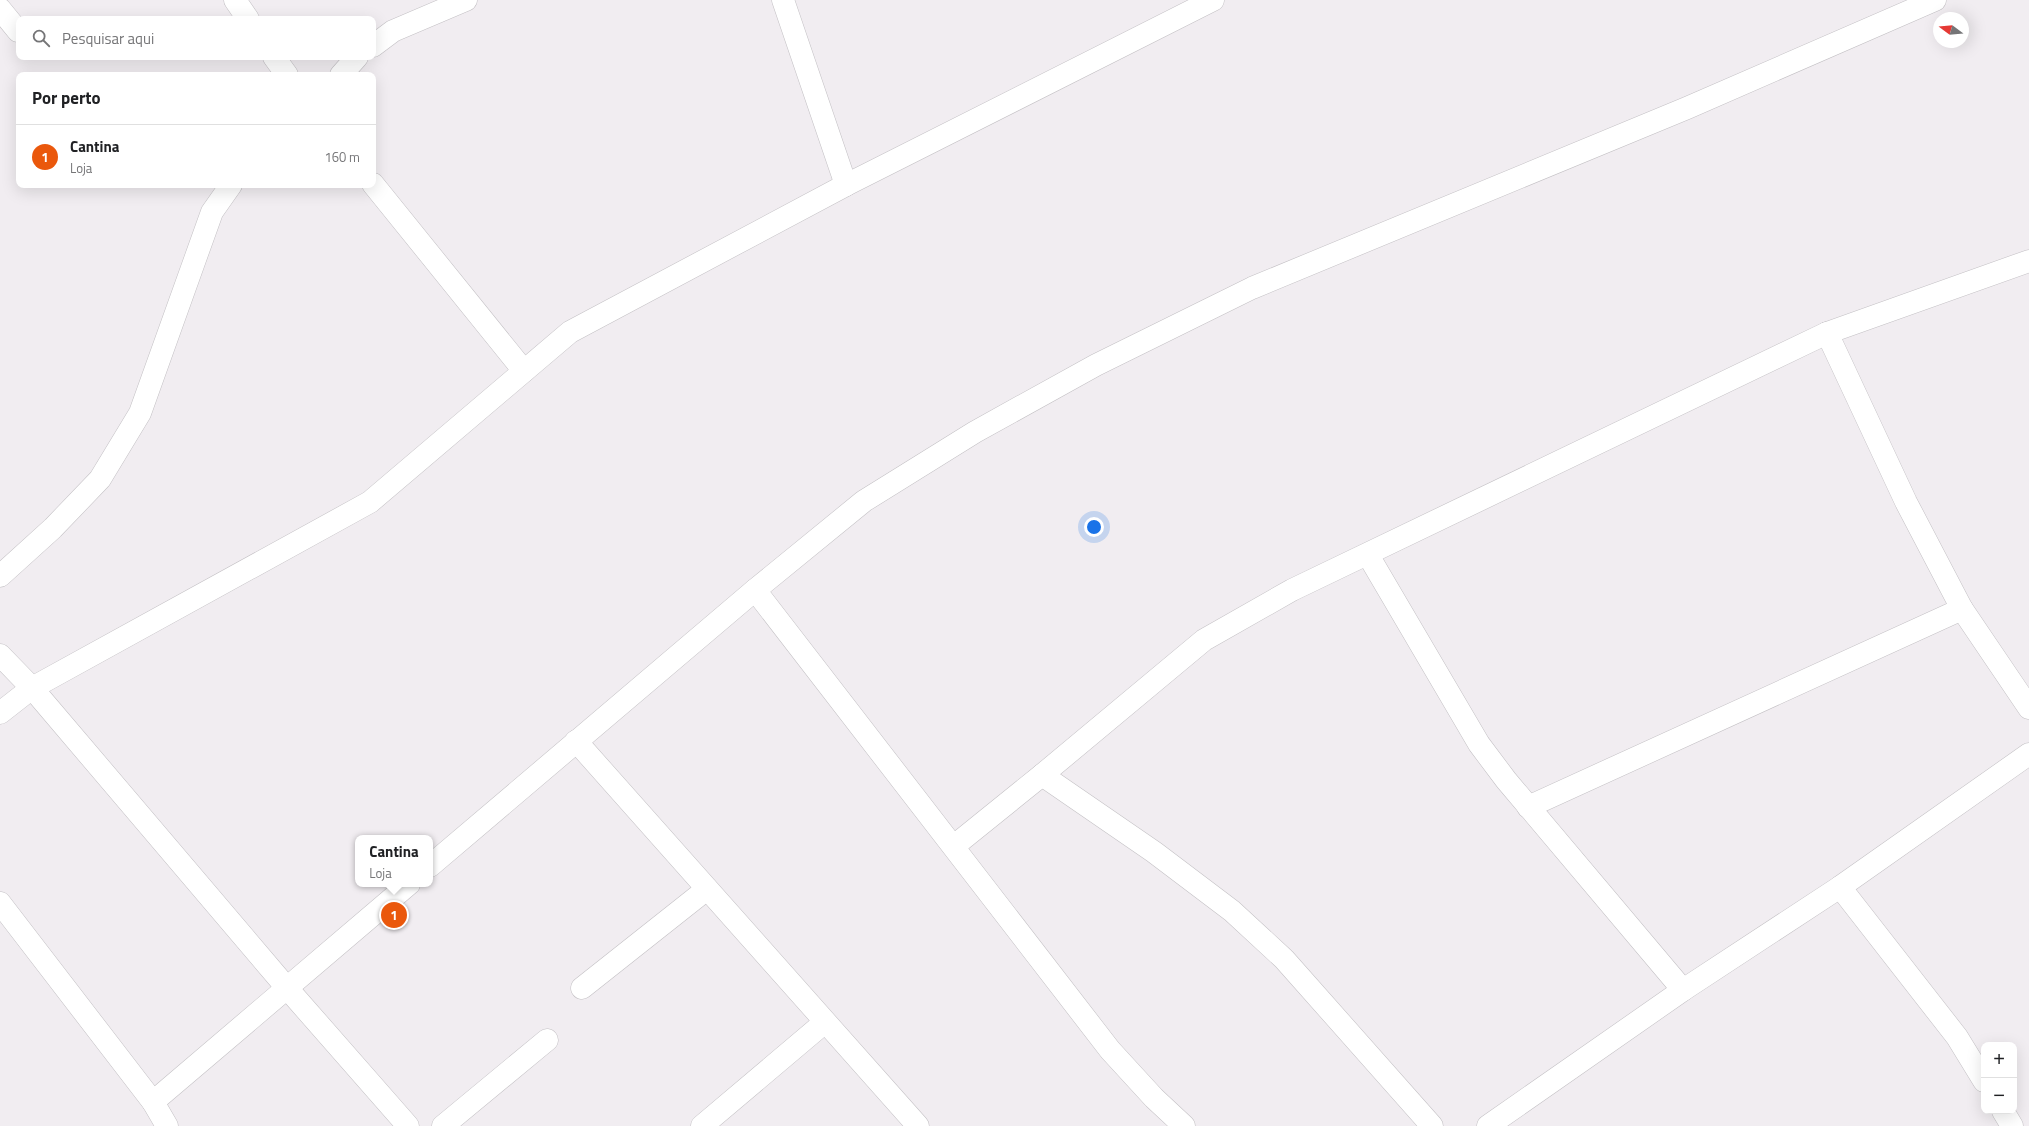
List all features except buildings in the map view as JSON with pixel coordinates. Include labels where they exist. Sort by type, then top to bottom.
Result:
[{"type":"street","points":[[235,0],[246,16]]},
{"type":"street","points":[[376,44],[393,31],[466,0]]},
{"type":"street","points":[[783,0],[846,184]]},
{"type":"street","points":[[0,713],[32,688],[370,502],[570,332],[846,184],[1213,0]]},
{"type":"street","points":[[433,863],[755,590],[864,501],[975,432],[1096,365],[1252,288],[1687,108],[1935,0]]},
{"type":"street","points":[[0,9],[16,29]]},
{"type":"street","points":[[276,60],[285,72]]},
{"type":"street","points":[[344,72],[354,60]]},
{"type":"street","points":[[0,576],[53,528],[100,479],[140,413],[212,212],[228,188]]},
{"type":"street","points":[[376,188],[524,371]]},
{"type":"street","points":[[954,846],[1204,640],[1292,590],[1368,555],[1827,333],[2029,262]]},
{"type":"street","points":[[1827,333],[1906,502],[1962,609],[2029,708]]},
{"type":"street","points":[[1368,555],[1479,744],[1528,807],[1683,990]]},
{"type":"street","points":[[755,590],[1110,1050],[1154,1098],[1184,1126]]},
{"type":"street","points":[[1528,807],[1962,609]]},
{"type":"street","points":[[0,654],[32,688],[287,988],[408,1126]]},
{"type":"street","points":[[576,741],[918,1126]]},
{"type":"street","points":[[1488,1126],[1683,990],[1840,887],[2029,754]]},
{"type":"street","points":[[1042,775],[1154,852],[1232,911],[1284,959],[1432,1126]]},
{"type":"street","points":[[153,1102],[405,887]]},
{"type":"street","points":[[1840,887],[1957,1037],[1982,1078]]},
{"type":"street","points":[[582,988],[707,889]]},
{"type":"street","points":[[0,903],[153,1102],[167,1126]]},
{"type":"street","points":[[702,1126],[825,1022]]},
{"type":"street","points":[[443,1126],[548,1040]]},
{"type":"street","points":[[2005,1114],[2012,1126]]},
{"type":"place","name":"Cantina","points":[[394,915]]}]
